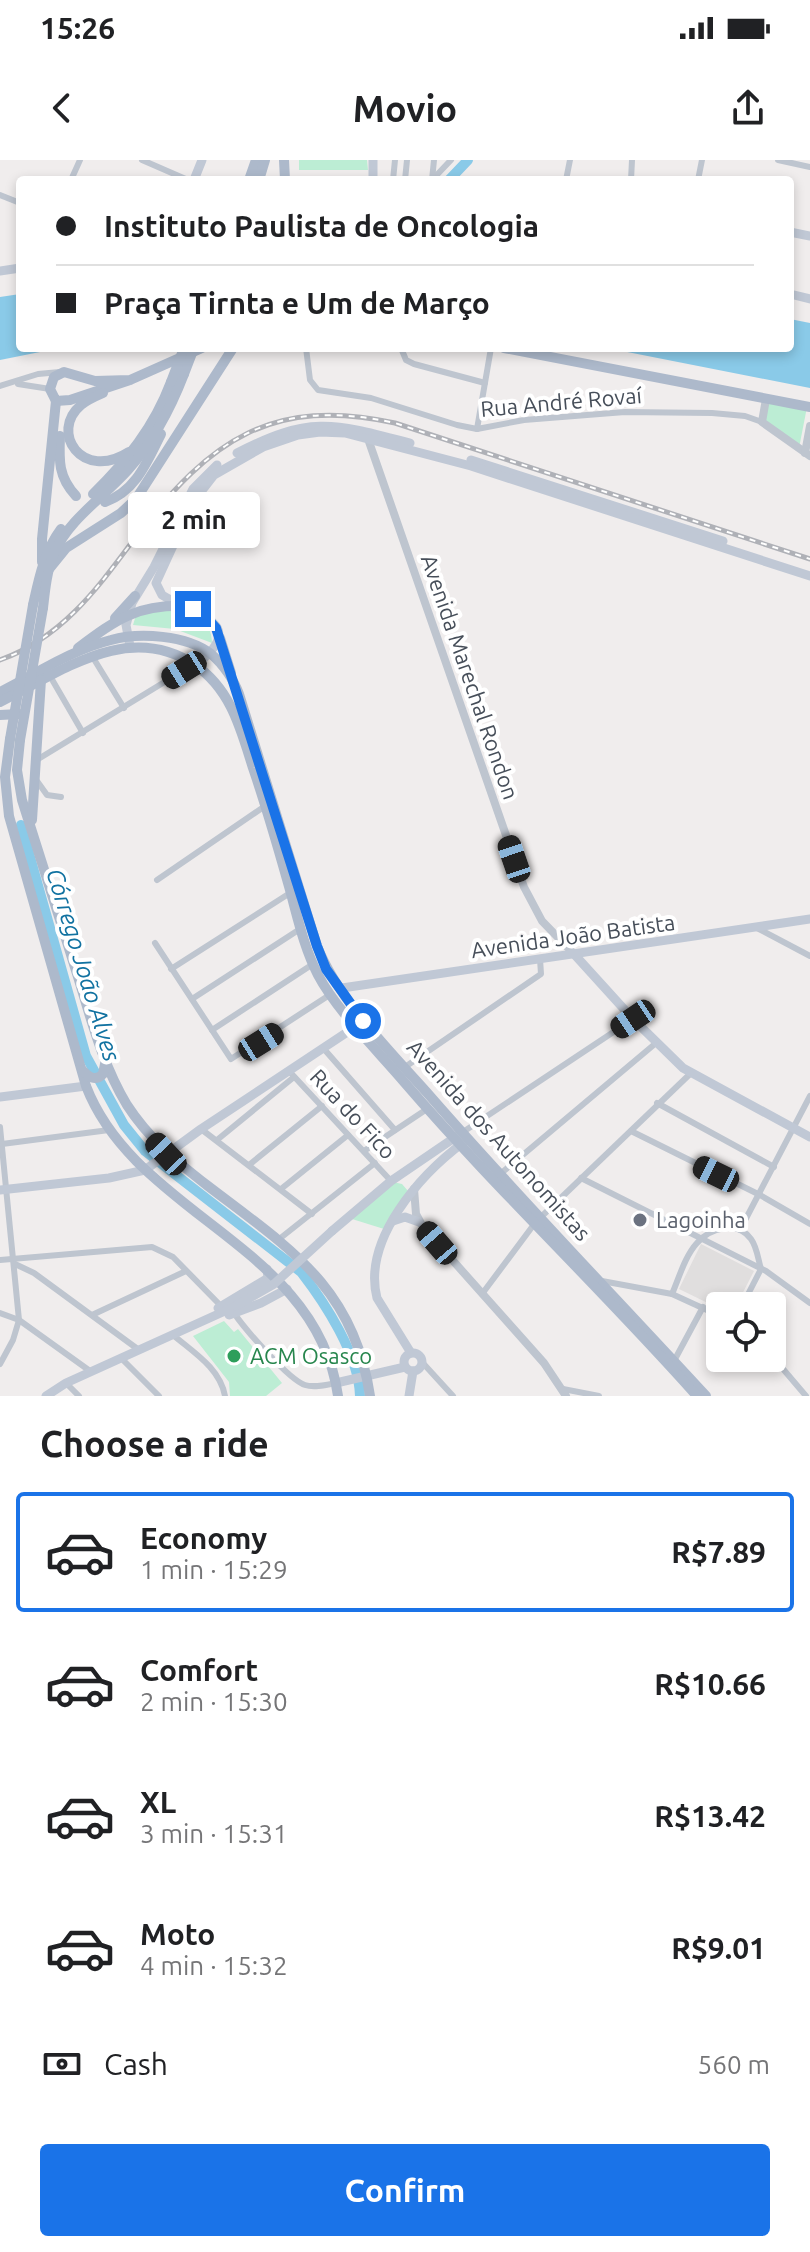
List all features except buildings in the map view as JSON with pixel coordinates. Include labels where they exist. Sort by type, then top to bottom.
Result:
[{"type":"main road","points":[[46,567],[69,528],[141,455],[163,420],[178,380],[183,352]]},
{"type":"main road","points":[[9,816],[5,777],[15,740],[52,542],[66,522],[136,448],[192,352]]},
{"type":"main road","points":[[59,401],[88,397],[193,352]]},
{"type":"main road","points":[[46,567],[66,548],[121,513],[136,499],[227,352]]},
{"type":"main road","points":[[525,352],[810,407]]},
{"type":"main road","points":[[76,496],[66,485],[60,471],[59,401],[50,389],[52,380],[60,372],[69,372],[100,382],[130,380]]},
{"type":"main road","points":[[84,379],[88,397]]},
{"type":"main road","points":[[105,502],[122,495],[140,474],[179,397],[178,380]]},
{"type":"main road","points":[[88,397],[75,412],[70,424],[70,438],[76,451],[89,461],[105,462],[136,448]]},
{"type":"main road","points":[[46,567],[42,539],[59,401]]},
{"type":"main road","points":[[110,624],[135,596],[154,567],[198,482],[212,468],[251,446],[303,427],[334,425],[810,576]]},
{"type":"main road","points":[[236,686],[213,623],[188,606],[162,595],[156,583],[193,502],[214,475],[263,447],[298,435],[334,432],[367,435],[516,473],[810,570]]},
{"type":"main road","points":[[129,641],[127,614],[135,596]]},
{"type":"main road","points":[[67,656],[127,614],[153,606],[188,606]]},
{"type":"main road","name":"Avenida dos Autonomistas","points":[[0,702],[91,655],[129,641],[158,637],[184,642],[211,654],[236,686],[326,969],[342,988],[360,1023],[427,1109],[499,1175],[686,1390],[697,1396]]},
{"type":"main road","points":[[195,665],[211,654],[220,638]]},
{"type":"main road","name":"Avenida dos Autonomistas","points":[[0,692],[67,656],[112,639],[158,649],[195,665],[220,689],[233,709],[300,929],[320,978],[331,994],[405,1067],[460,1139],[602,1281],[706,1396]]},
{"type":"main road","points":[[31,830],[36,740],[46,678]]},
{"type":"main road","points":[[0,715],[15,713],[27,717],[33,723],[36,740]]},
{"type":"main road","points":[[15,740],[18,784],[104,1063],[127,1105],[163,1156],[278,1240],[318,1275],[339,1304],[370,1396]]},
{"type":"main road","points":[[0,795],[9,816],[93,1102],[112,1130],[147,1169],[267,1269],[298,1302],[340,1381],[338,1396]]},
{"type":"main road","name":"Avenida João Batista","points":[[342,988],[810,918]]},
{"type":"main road","name":"Avenida Marechal Rondon","points":[[574,954],[656,1043],[690,1074],[810,1137]]},
{"type":"main road","points":[[320,978],[342,988]]},
{"type":"main road","points":[[3,1190],[122,1176],[147,1169],[201,1129],[292,1074],[360,1023]]},
{"type":"main road","points":[[83,1071],[90,1078],[97,1078],[103,1074],[104,1063]]},
{"type":"main road","points":[[0,1097],[86,1086]]},
{"type":"main road","points":[[235,1309],[274,1284],[391,1181],[441,1146],[460,1139]]},
{"type":"main road","points":[[414,1189],[460,1139]]},
{"type":"main road","points":[[409,1396],[408,1363],[377,1298],[374,1277],[393,1221],[441,1146]]},
{"type":"main road","points":[[391,1181],[405,1180],[414,1189]]},
{"type":"main road","points":[[393,1221],[405,1217],[419,1222]]},
{"type":"main road","points":[[200,1323],[205,1315],[260,1285],[268,1278],[267,1269]]},
{"type":"main road","points":[[260,1285],[271,1283],[274,1290],[261,1303]]},
{"type":"main road","points":[[46,1396],[66,1383],[139,1350],[235,1309],[261,1303],[287,1289]]},
{"type":"main road","points":[[340,1381],[408,1363],[419,1368],[421,1361]]},
{"type":"street","points":[[142,160],[179,176]]},
{"type":"street","points":[[436,176],[451,160]]},
{"type":"street","points":[[778,160],[810,167]]},
{"type":"street","name":"Rua André Rovaí","points":[[306,352],[310,380],[318,390],[371,398],[477,429],[524,420],[625,412],[712,413],[745,416],[762,422],[807,454],[810,426]]},
{"type":"street","points":[[403,352],[406,360],[414,364],[485,383]]},
{"type":"street","points":[[477,429],[490,352]]},
{"type":"street","points":[[0,386],[38,374],[60,372]]},
{"type":"street","points":[[15,383],[50,389]]},
{"type":"street","points":[[762,422],[766,399]]},
{"type":"street","name":"Avenida Marechal Rondon","points":[[367,435],[524,887],[542,921],[574,954]]},
{"type":"street","points":[[91,655],[124,708]]},
{"type":"street","points":[[61,797],[52,797],[43,792],[34,767],[83,733],[195,665]]},
{"type":"street","points":[[46,678],[83,733]]},
{"type":"street","points":[[157,880],[265,806]]},
{"type":"street","points":[[171,969],[290,893]]},
{"type":"street","points":[[755,928],[810,956]]},
{"type":"street","points":[[192,999],[300,929]]},
{"type":"street","points":[[155,943],[231,1059],[331,994]]},
{"type":"street","points":[[405,1067],[541,974],[540,959]]},
{"type":"street","points":[[212,1030],[313,964]]},
{"type":"street","points":[[460,1139],[633,1019]]},
{"type":"street","points":[[499,1175],[656,1043]]},
{"type":"street","points":[[324,1049],[395,1130]]},
{"type":"street","points":[[217,1140],[292,1074]]},
{"type":"street","name":"Rua do Fico","points":[[292,1074],[391,1181]]},
{"type":"street","points":[[482,1294],[538,1220],[690,1074]]},
{"type":"street","points":[[740,1230],[810,1096]]},
{"type":"street","points":[[657,1103],[774,1167]]},
{"type":"street","points":[[249,1165],[322,1106]]},
{"type":"street","points":[[364,1151],[427,1109]]},
{"type":"street","points":[[0,1127],[3,1190],[15,1261],[19,1320],[13,1340],[0,1364]]},
{"type":"street","points":[[201,1129],[312,1214]]},
{"type":"street","points":[[2,1144],[112,1130]]},
{"type":"street","points":[[631,1131],[760,1195],[810,1224]]},
{"type":"street","points":[[281,1189],[348,1135]]},
{"type":"street","points":[[278,1240],[375,1163]]},
{"type":"street","points":[[581,1178],[761,1269],[810,1303]]},
{"type":"street","points":[[414,1189],[419,1222],[544,1363],[565,1392],[599,1396]]},
{"type":"street","points":[[672,1294],[694,1247],[702,1238],[720,1229],[740,1230],[754,1244],[761,1269],[749,1292]]},
{"type":"street","points":[[0,1260],[152,1247],[165,1251],[221,1306]]},
{"type":"street","points":[[15,1261],[139,1350]]},
{"type":"street","points":[[92,1315],[186,1271]]},
{"type":"street","points":[[602,1281],[672,1294],[706,1309]]},
{"type":"street","points":[[674,1361],[703,1307]]},
{"type":"street","points":[[235,1309],[265,1349],[299,1382],[312,1386],[340,1381]]},
{"type":"street","points":[[0,1313],[19,1320],[91,1372]]},
{"type":"street","points":[[173,1335],[213,1369],[225,1396]]},
{"type":"street","points":[[121,1358],[159,1396]]},
{"type":"street","points":[[421,1361],[453,1396]]},
{"type":"street","points":[[786,1372],[806,1396]]},
{"type":"street","points":[[66,1383],[79,1396]]},
{"type":"shaded area","points":[[701,1244],[754,1271],[743,1292],[706,1292],[706,1302],[679,1289]]},
{"type":"green space","points":[[299,160],[367,160],[368,170],[299,170]]},
{"type":"green space","points":[[766,399],[807,407],[799,448],[762,422]]},
{"type":"green space","points":[[174,608],[189,612],[206,623],[212,643],[175,629],[133,625],[136,615]]},
{"type":"green space","points":[[393,1182],[402,1184],[408,1191],[384,1229],[352,1219]]},
{"type":"green space","name":"ACM Osasco","points":[[224,1321],[234,1332],[238,1329],[282,1383],[266,1396],[230,1396],[229,1382],[193,1336]]},
{"type":"water","points":[[16,295],[16,352],[40,352],[0,360],[0,297]]},
{"type":"water","points":[[794,320],[810,323],[810,388],[627,352],[794,352]]},
{"type":"waterway","points":[[453,176],[468,160]]},
{"type":"waterway","name":"Córrego João Alves","points":[[21,825],[86,1056],[124,1125],[145,1151],[301,1272],[330,1314],[347,1347],[354,1364],[360,1396]]},
{"type":"railway","points":[[0,660],[23,650],[62,624],[94,591],[165,501],[191,473],[219,450],[248,433],[279,421],[314,416],[352,416],[395,423],[810,559]]},
{"type":"place","name":"Lagoinha","points":[[640,1220]]},
{"type":"place","name":"ACM Osasco","points":[[234,1356]]},
{"type":"route","points":[[193,609],[216,628],[326,969],[363,1021]]}]
